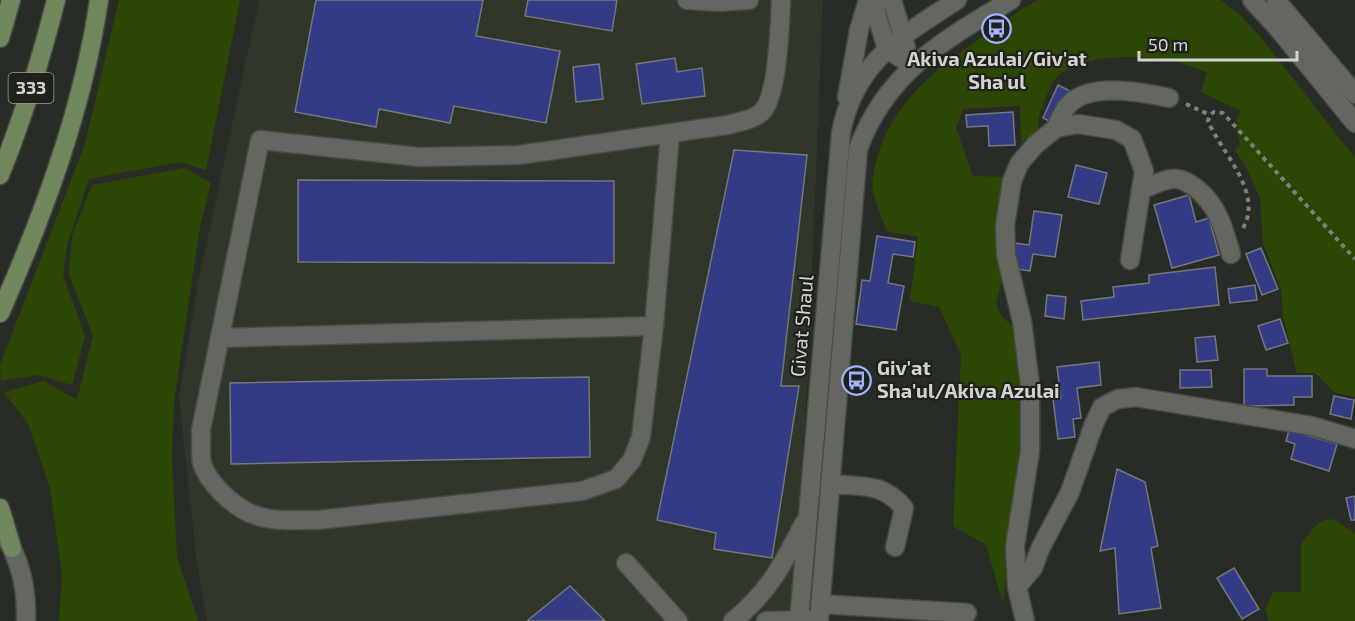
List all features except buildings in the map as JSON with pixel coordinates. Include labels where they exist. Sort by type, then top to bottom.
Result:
[{"type":"main road","points":[[0,38],[11,0]]},
{"type":"main road","name":"333","points":[[0,175],[14,142],[57,0]]},
{"type":"main road","points":[[0,313],[51,185],[93,38],[99,0]]},
{"type":"main road","points":[[0,508],[12,548]]},
{"type":"street","points":[[687,0],[718,2],[749,0]]},
{"type":"street","points":[[670,134],[654,326],[641,437],[632,460],[616,479],[582,491],[317,520],[279,519],[252,514],[212,484],[202,463],[201,430],[260,140],[419,157],[519,156],[748,120],[763,111],[771,93],[778,50],[781,0]]},
{"type":"street","points":[[845,110],[859,30],[868,0]]},
{"type":"street","points":[[874,0],[887,48],[913,66]]},
{"type":"street","points":[[892,0],[913,66]]},
{"type":"street","name":"Givat Shaul","points":[[799,620],[841,133],[845,110],[861,80],[887,48],[957,0]]},
{"type":"street","name":"Givat Shaul","points":[[820,615],[858,148],[875,112],[889,91],[913,66],[969,25],[1011,0]]},
{"type":"street","points":[[1252,0],[1277,27],[1355,123]]},
{"type":"street","points":[[1276,0],[1355,94]]},
{"type":"street","points":[[1025,621],[1017,587],[1015,546],[1030,452],[1030,385],[1022,321],[1006,255],[1005,225],[1012,181],[1019,164],[1035,145],[1056,128],[1068,104],[1078,97],[1095,92],[1145,93],[1169,98]]},
{"type":"street","points":[[1056,128],[1078,124],[1116,130],[1132,139],[1144,171],[1130,260]]},
{"type":"street","points":[[1141,190],[1162,181],[1174,179],[1188,182],[1212,203],[1229,248]]},
{"type":"street","points":[[220,338],[654,326]]},
{"type":"street","points":[[1017,587],[1033,568],[1040,549],[1070,492],[1102,407],[1118,399],[1136,397],[1312,426],[1355,439]]},
{"type":"street","points":[[830,484],[880,488],[894,496],[904,508],[895,547]]},
{"type":"street","points":[[733,621],[761,596],[778,573],[808,513]]},
{"type":"street","points":[[0,528],[12,548],[22,574],[26,621]]},
{"type":"street","points":[[626,563],[678,621]]},
{"type":"street","points":[[766,621],[799,620],[820,615],[967,613]]},
{"type":"path","points":[[1169,98],[1210,115]]},
{"type":"path","points":[[1229,248],[1247,221],[1248,205],[1238,171],[1208,121],[1214,112],[1223,113],[1355,259]]},
{"type":"shaded area","points":[[259,0],[823,0],[807,393],[790,621],[207,621],[197,564],[179,397],[198,283]]},
{"type":"green space","points":[[119,0],[240,0],[206,170],[180,162],[89,179],[67,245],[63,275],[85,336],[72,385],[38,375],[1,381],[0,365],[85,144]]},
{"type":"green space","points":[[1038,0],[1221,0],[1258,34],[1355,158],[1355,397],[1335,393],[1315,373],[1297,373],[1283,317],[1281,289],[1263,243],[1260,198],[1248,171],[1235,150],[1240,145],[1236,121],[1241,111],[1201,92],[1207,72],[1171,60],[1143,57],[1110,58],[1078,64],[1065,71],[1054,81],[1040,113],[1039,131],[1021,142],[1020,106],[963,109],[956,128],[973,176],[1006,177],[1004,273],[996,303],[1001,316],[1017,330],[1022,388],[1022,473],[1009,548],[1003,603],[986,545],[953,526],[961,355],[939,307],[910,301],[918,237],[887,231],[874,196],[873,182],[878,155],[888,130],[901,108],[918,89],[957,55]]},
{"type":"green space","points":[[185,168],[211,183],[200,227],[174,401],[172,458],[177,557],[198,621],[59,621],[62,575],[50,488],[28,424],[4,392],[44,381],[77,400],[93,336],[69,274],[72,236],[92,185]]},
{"type":"green space","points":[[1328,519],[1336,520],[1355,534],[1355,621],[1269,621],[1265,610],[1273,592],[1301,592],[1301,544],[1317,524]]},
{"type":"place","name":"Akiva Azulai/Giv'at Sha'ul","points":[[997,28]]},
{"type":"place","name":"Giv'at Sha'ul/Akiva Azulai","points":[[856,380]]}]
